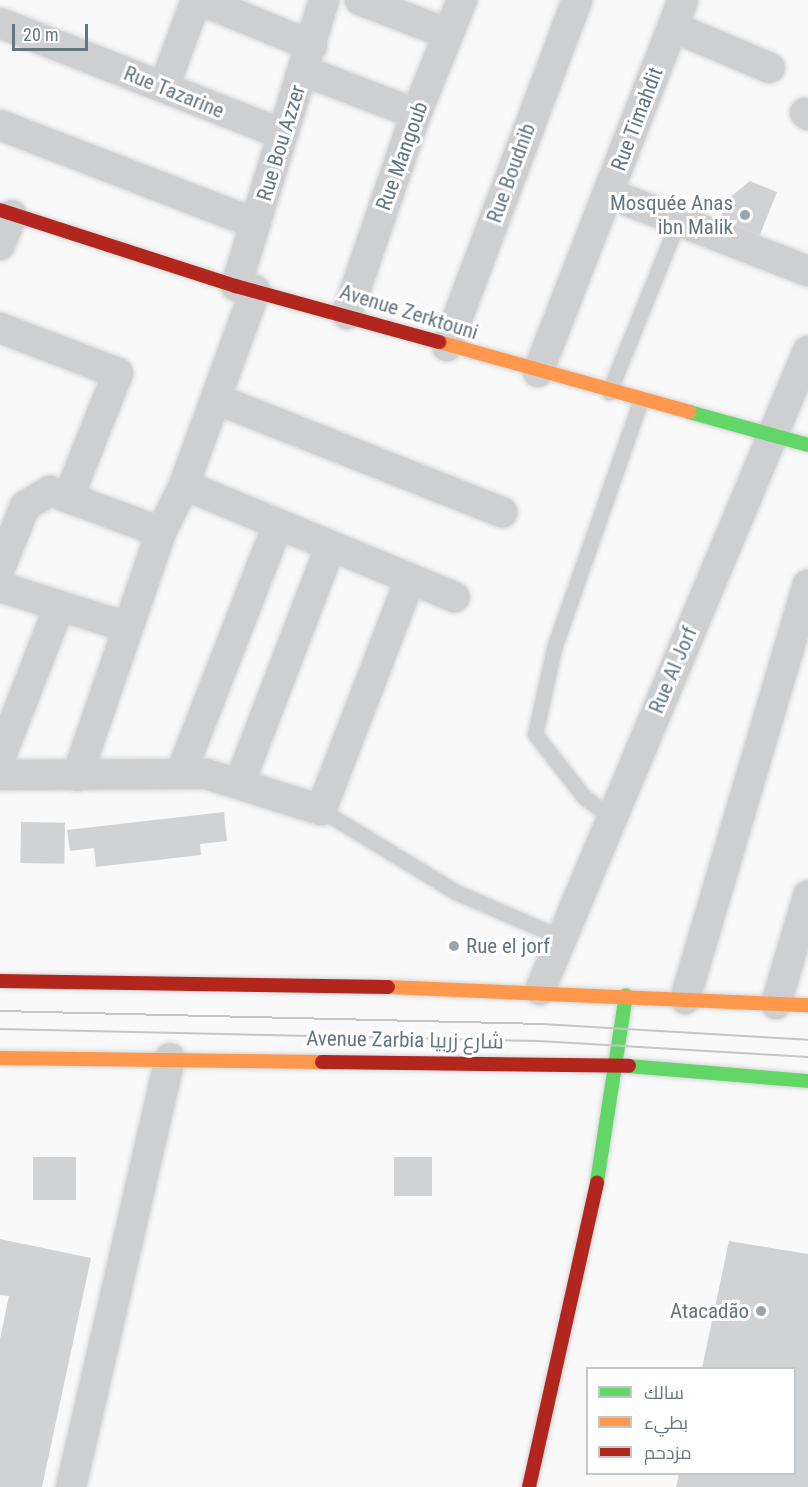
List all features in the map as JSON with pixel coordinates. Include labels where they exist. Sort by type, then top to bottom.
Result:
[{"type":"main road","name":"Avenue Zerktouni","points":[[6,212],[245,288],[347,314],[447,346],[609,392],[808,445]]},
{"type":"main road","points":[[0,981],[540,990],[808,1005]]},
{"type":"main road","points":[[529,1487],[582,1258],[619,1065],[626,996]]},
{"type":"main road","name":"Avenue Zarbia شارع زربيا","points":[[0,1058],[170,1058],[619,1065],[808,1081]]},
{"type":"street","name":"Rue Bou Azzer","points":[[76,776],[161,532],[184,485],[216,399],[245,288],[256,224],[324,0]]},
{"type":"street","points":[[360,0],[448,34]]},
{"type":"street","name":"Rue Mangoub","points":[[347,314],[416,114],[462,0]]},
{"type":"street","name":"Rue Boudnib","points":[[447,346],[576,0]]},
{"type":"street","points":[[164,87],[205,1],[416,114]]},
{"type":"street","points":[[678,14],[771,68]]},
{"type":"street","name":"Rue Timahdit","points":[[538,372],[610,194],[678,14]]},
{"type":"street","name":"Rue Tazarine","points":[[0,23],[282,134]]},
{"type":"street","points":[[0,125],[256,224]]},
{"type":"street","points":[[610,194],[808,271]]},
{"type":"street","points":[[0,245],[6,212]]},
{"type":"street","points":[[0,328],[118,373],[69,496]]},
{"type":"street","name":"Rue Al Jorf","points":[[540,990],[808,351]]},
{"type":"street","points":[[216,399],[502,512]]},
{"type":"street","points":[[184,485],[277,527],[455,597]]},
{"type":"street","points":[[0,568],[30,501],[50,490],[161,532]]},
{"type":"street","points":[[181,773],[277,527]]},
{"type":"street","points":[[240,782],[330,548]]},
{"type":"street","points":[[0,775],[76,776],[181,773],[240,782],[321,810],[410,579]]},
{"type":"street","points":[[685,999],[808,585]]},
{"type":"street","points":[[0,587],[58,609],[128,627]]},
{"type":"street","points":[[0,758],[58,609]]},
{"type":"street","points":[[776,1004],[808,896]]},
{"type":"street","points":[[70,1487],[170,1058]]},
{"type":"lane","points":[[609,392],[678,220]]},
{"type":"lane","points":[[612,818],[584,797],[535,734],[554,648],[641,400]]},
{"type":"lane","points":[[321,810],[456,892],[562,938]]},
{"type":"building","name":"Mosquée Anas ibn Malik","points":[[750,181],[777,192],[755,247],[714,231],[729,198]]},
{"type":"building","points":[[224,812],[227,841],[200,844],[201,855],[96,867],[94,848],[70,851],[67,830]]},
{"type":"building","points":[[21,822],[65,823],[64,864],[20,863]]},
{"type":"building","points":[[33,1157],[76,1157],[76,1200],[33,1200]]},
{"type":"building","points":[[394,1157],[432,1157],[432,1196],[394,1196]]},
{"type":"building","points":[[0,1239],[91,1258],[42,1487],[0,1487],[0,1339],[9,1296],[0,1295]]},
{"type":"building","name":"Atacadão","points":[[729,1241],[808,1254],[808,1487],[676,1487],[679,1475],[796,1475],[796,1367],[702,1367]]},
{"type":"tram line","points":[[0,1011],[542,1024],[808,1040]]},
{"type":"tram line","points":[[0,1029],[539,1041],[808,1057]]},
{"type":"traffic: fast","points":[[689,412],[808,445]]},
{"type":"traffic: fast","points":[[597,1182],[626,995]]},
{"type":"traffic: fast","points":[[629,1066],[808,1081]]},
{"type":"traffic: slow","points":[[439,342],[689,412]]},
{"type":"traffic: slow","points":[[388,987],[808,1005]]},
{"type":"traffic: slow","points":[[0,1058],[322,1062]]},
{"type":"traffic: jam","points":[[0,210],[236,286],[439,342]]},
{"type":"traffic: jam","points":[[0,981],[388,987]]},
{"type":"traffic: jam","points":[[322,1062],[629,1066]]},
{"type":"traffic: jam","points":[[529,1487],[597,1182]]},
{"type":"place","name":"Mosquée Anas ibn Malik","points":[[745,215]]},
{"type":"place","name":"Rue el jorf","points":[[454,946]]},
{"type":"place","name":"Atacadão","points":[[761,1311]]}]
